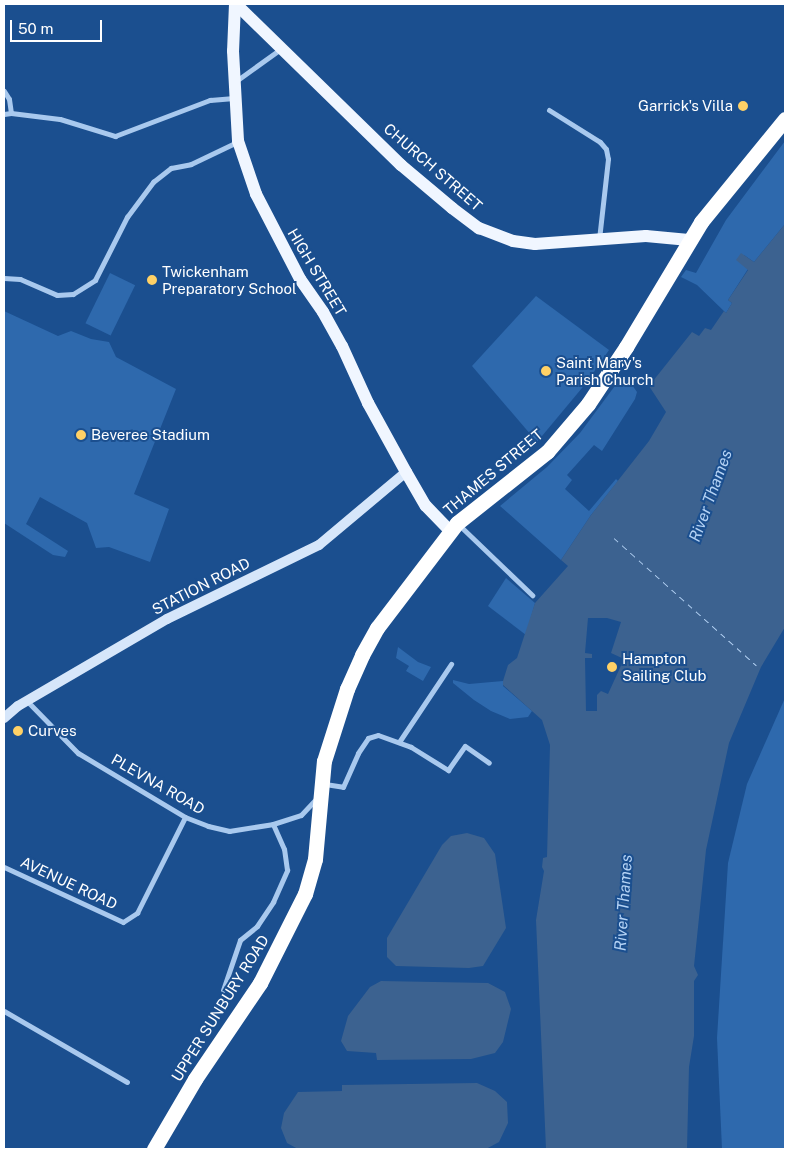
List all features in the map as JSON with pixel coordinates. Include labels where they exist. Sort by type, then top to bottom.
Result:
[{"type":"highway","name":"THAMES STREET","points":[[321,789],[324,762],[338,717],[362,655],[377,628],[454,527],[547,452],[580,415],[626,347],[689,240],[715,203],[785,119]]},
{"type":"highway","name":"UPPER SUNBURY ROAD","points":[[157,1146],[195,1079],[260,982],[292,924],[305,894],[315,859],[321,789]]},
{"type":"main road","name":"CHURCH STREET","points":[[235,4],[401,165],[452,208],[480,228],[513,241],[535,244],[646,236],[689,240]]},
{"type":"main road","name":"HIGH STREET","points":[[235,4],[232,21],[234,98],[238,141],[256,194],[278,240],[332,329],[368,402],[426,506],[454,527]]},
{"type":"street","points":[[234,82],[282,48]]},
{"type":"street","points":[[4,92],[9,99],[11,113]]},
{"type":"street","points":[[4,114],[11,113],[60,119],[115,136],[210,100],[234,98]]},
{"type":"street","points":[[549,110],[600,142],[606,150],[608,159],[599,239]]},
{"type":"street","points":[[4,278],[20,279],[57,295],[73,294],[96,280],[127,217],[153,182],[171,168],[191,164],[238,141]]},
{"type":"street","name":"STATION ROAD","points":[[4,718],[27,701],[167,619],[319,545],[406,472]]},
{"type":"street","points":[[454,527],[532,595]]},
{"type":"street","points":[[399,742],[451,664]]},
{"type":"street","name":"PLEVNA ROAD","points":[[27,701],[78,753],[185,817],[208,826],[229,831],[273,824],[301,815],[321,789]]},
{"type":"street","points":[[321,789],[343,787],[358,753],[368,738],[378,735],[411,747],[448,770],[464,746],[490,763]]},
{"type":"street","name":"AVENUE ROAD","points":[[4,867],[123,922],[137,913],[185,817]]},
{"type":"street","points":[[223,990],[240,940],[257,926],[273,902],[287,870],[284,849],[273,824]]},
{"type":"street","points":[[4,1011],[127,1082]]},
{"type":"shaded area","points":[[785,141],[785,224],[754,262],[744,255],[748,269],[728,300],[732,303],[726,313],[697,285],[681,277],[686,270],[696,273],[726,220]]},
{"type":"shaded area","points":[[110,273],[135,285],[111,336],[85,323]]},
{"type":"shaded area","points":[[536,296],[609,350],[587,382],[537,442],[472,366]]},
{"type":"shaded area","name":"Beveree Stadium","points":[[4,311],[58,336],[71,331],[91,339],[109,342],[116,357],[176,389],[134,494],[169,509],[150,562],[109,547],[96,548],[87,523],[40,497],[26,524],[68,551],[65,557],[53,555],[4,523]]},
{"type":"shaded area","points":[[620,379],[632,385],[637,392],[635,399],[602,451],[594,445],[567,475],[572,480],[565,489],[589,511],[616,479],[618,481],[591,515],[561,560],[500,506],[547,467],[580,433]]},
{"type":"shaded area","points":[[506,578],[535,603],[526,635],[488,606]]},
{"type":"shaded area","points":[[398,647],[418,662],[431,667],[423,681],[406,671],[409,666],[396,658]]},
{"type":"shaded area","points":[[453,680],[469,684],[503,681],[503,686],[532,711],[528,717],[510,719],[491,711],[474,700],[453,683]]},
{"type":"shaded area","points":[[785,698],[785,1149],[722,1149],[717,1038],[728,863],[747,784]]},
{"type":"water","name":"River Thames","points":[[785,224],[785,627],[761,667],[729,743],[706,850],[694,966],[698,975],[694,981],[694,1036],[689,1067],[687,1149],[546,1149],[536,920],[544,871],[542,867],[543,858],[547,857],[550,745],[542,720],[503,685],[503,681],[508,665],[517,658],[535,603],[568,566],[561,560],[591,515],[649,441],[666,412],[649,386],[692,332],[699,336],[705,328],[711,330],[724,311],[726,313],[732,303],[728,300],[748,270],[736,260],[741,253],[754,262]],"holes":[[[588,618],[607,618],[621,622],[611,653],[624,659],[608,694],[601,691],[597,695],[597,711],[586,711],[585,658],[592,658],[592,654],[585,653]]]},
{"type":"water","points":[[467,833],[484,838],[495,854],[506,928],[483,966],[469,968],[396,966],[387,957],[387,938],[442,845],[451,836]]},
{"type":"water","points":[[381,981],[488,983],[505,992],[511,1009],[503,1042],[495,1053],[471,1059],[377,1060],[376,1053],[347,1051],[341,1041],[348,1016],[370,987]]},
{"type":"water","points":[[477,1083],[495,1091],[507,1102],[508,1123],[499,1142],[486,1149],[298,1149],[287,1143],[281,1128],[284,1113],[298,1092],[342,1091],[342,1085]]},
{"type":"ferry route","points":[[614,538],[756,665]]},
{"type":"place","name":"Garrick's Villa","points":[[743,106]]},
{"type":"place","name":"Twickenham Preparatory School","points":[[152,280]]},
{"type":"place","name":"Saint Mary's Parish Church","points":[[546,371]]},
{"type":"place","name":"Beveree Stadium","points":[[81,435]]},
{"type":"place","name":"Hampton Sailing Club","points":[[612,667]]},
{"type":"place","name":"Curves","points":[[18,731]]}]
